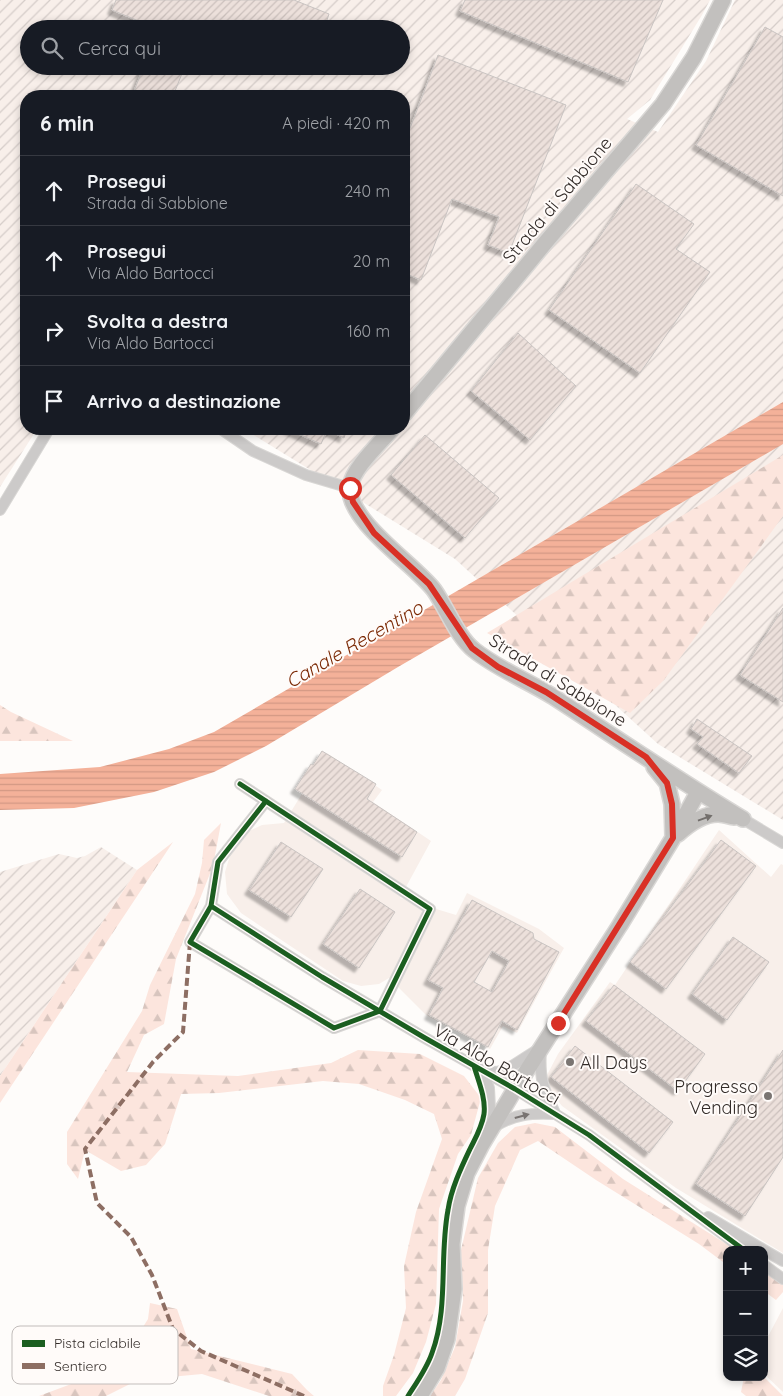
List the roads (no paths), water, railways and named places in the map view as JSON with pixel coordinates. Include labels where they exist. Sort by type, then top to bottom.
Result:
[{"type":"main road","name":"Strada di Sabbione","points":[[410,407],[663,104],[694,57],[723,0]]},
{"type":"main road","points":[[350,488],[352,479],[360,467],[387,435]]},
{"type":"main road","name":"Strada di Sabbione","points":[[350,488],[353,502],[374,533],[429,584],[472,648],[498,667],[546,692],[698,792],[743,819]]},
{"type":"main road","points":[[646,757],[667,783],[672,804],[673,838]]},
{"type":"main road","name":"Via Aldo Bartocci","points":[[420,1396],[437,1368],[447,1340],[454,1289],[452,1244],[457,1206],[467,1173],[515,1089],[592,970],[673,838],[698,792]]},
{"type":"main road","name":"Via Aldo Bartocci","points":[[673,838],[689,825],[717,814],[743,819]]},
{"type":"street","points":[[0,510],[45,435]]},
{"type":"street","points":[[229,435],[253,451],[306,476],[350,488]]},
{"type":"street","points":[[240,784],[266,800],[430,909],[380,1011],[334,1028],[190,942],[211,906],[218,862],[266,800]]},
{"type":"street","name":"Strada di Sabbione","points":[[743,819],[783,843]]},
{"type":"street","name":"Via Aldo Bartocci","points":[[211,906],[380,1011],[515,1089],[589,1135],[739,1246]]},
{"type":"street","name":"Via Aldo Bartocci","points":[[482,1071],[498,1072],[512,1066],[542,1046]]},
{"type":"street","name":"Via Aldo Bartocci","points":[[542,1046],[540,1068],[542,1084],[555,1114]]},
{"type":"street","name":"Via Aldo Bartocci","points":[[482,1071],[489,1088],[491,1129]]},
{"type":"street","name":"Via Aldo Bartocci","points":[[491,1129],[503,1121],[528,1114],[555,1114]]},
{"type":"street","name":"Via Aldo Bartocci","points":[[672,1197],[757,1246]]},
{"type":"street","name":"Via Aldo Bartocci","points":[[768,1252],[783,1261]]},
{"type":"street","points":[[768,1268],[783,1279]]},
{"type":"place","name":"All Days","points":[[570,1062]]},
{"type":"place","name":"Progresso Vending","points":[[768,1096]]},
{"type":"water label","name":"Canale Recentino","points":[[354,644]]}]
